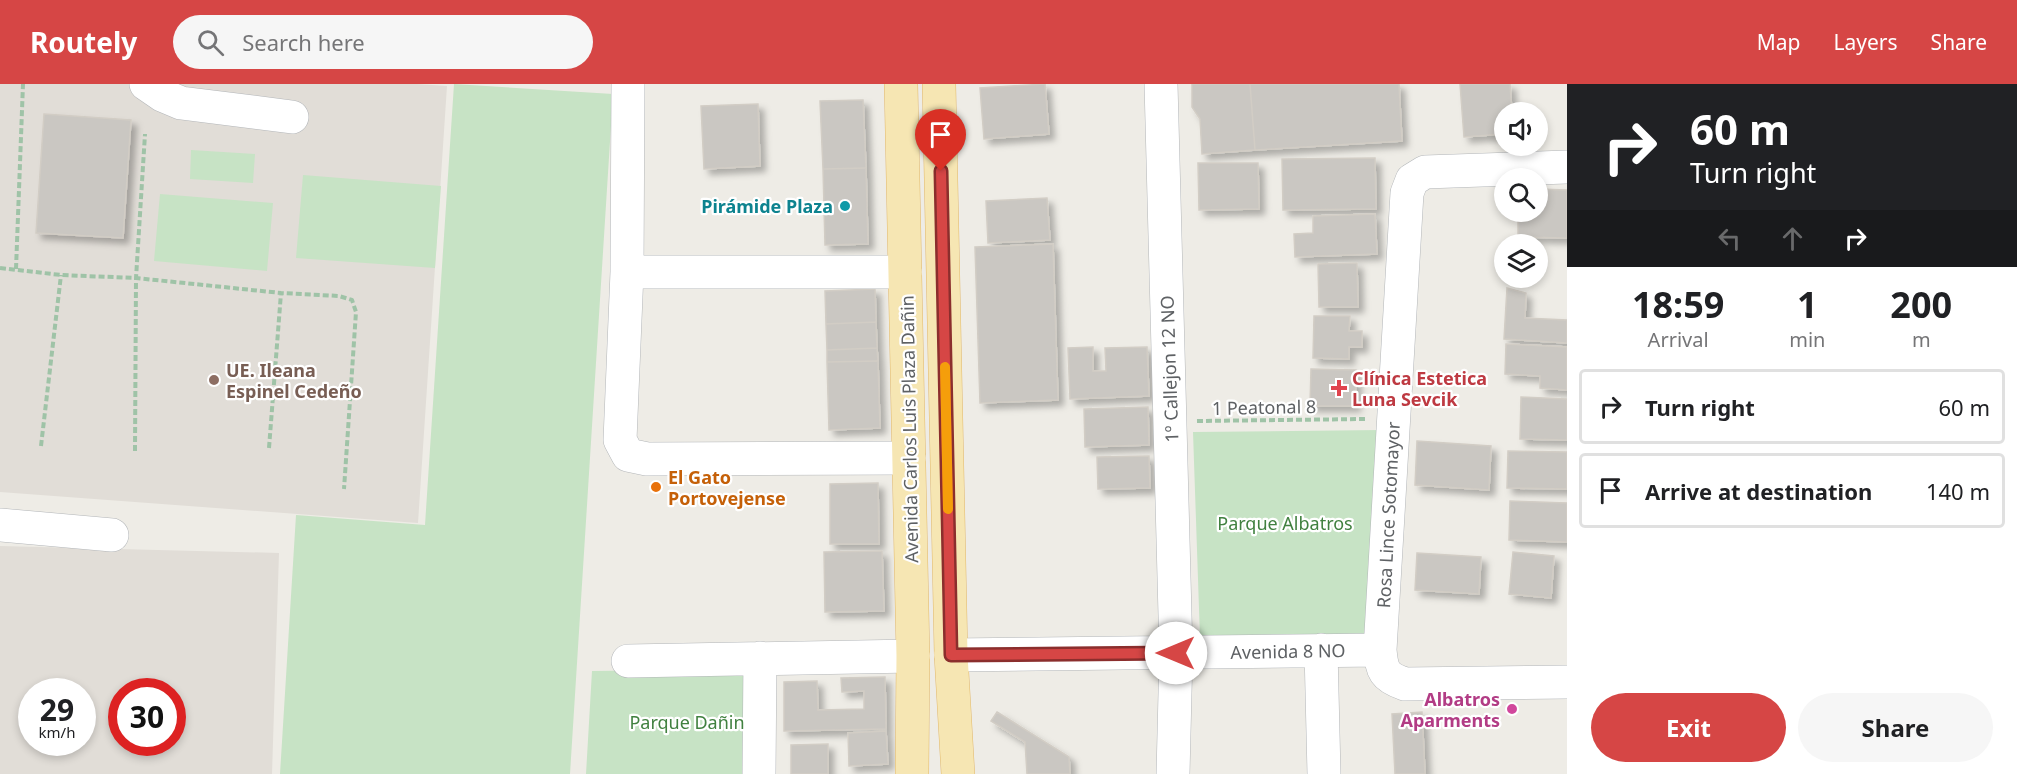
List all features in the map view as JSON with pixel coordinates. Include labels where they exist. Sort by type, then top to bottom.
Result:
[{"type":"main road","name":"Avenida Carlos Luis Plaza Dañin","points":[[901,84],[914,656],[913,770]]},
{"type":"main road","name":"Avenida Carlos Luis Plaza Dañin","points":[[939,84],[951,655],[958,774]]},
{"type":"street","points":[[146,84],[162,95],[181,103],[292,117]]},
{"type":"street","points":[[628,84],[627,272],[620,440],[628,455],[647,459],[909,458]]},
{"type":"street","name":"1º Callejon 12 NO","points":[[1161,84],[1176,653],[1173,774]]},
{"type":"street","name":"Rosa Lince Sotomayor","points":[[1380,650],[1407,193],[1412,180],[1425,172],[1567,167]]},
{"type":"street","points":[[627,272],[905,272]]},
{"type":"street","points":[[0,525],[112,536]]},
{"type":"street","points":[[1321,650],[1324,774]]},
{"type":"street","points":[[1380,650],[1381,668],[1390,679],[1405,684],[1567,682]]},
{"type":"street","name":"Avenida 8 NO","points":[[951,655],[1380,650]]},
{"type":"street","points":[[628,661],[914,656]]},
{"type":"street","points":[[759,658],[759,774]]},
{"type":"path","points":[[16,269],[23,84]]},
{"type":"path","points":[[135,451],[135,278],[145,134]]},
{"type":"path","points":[[0,268],[61,275],[135,278],[281,293],[339,296],[352,300],[356,312],[344,489]]},
{"type":"path","points":[[41,446],[61,275]]},
{"type":"path","points":[[269,448],[281,293]]},
{"type":"path","name":"1 Peatonal 8","points":[[1170,421],[1394,419]]},
{"type":"shaded area","name":"UE. Ileana Espinel Cedeño","points":[[0,84],[417,84],[447,86],[418,523],[0,492]]},
{"type":"shaded area","points":[[0,546],[279,553],[272,774],[0,774]]},
{"type":"green space","points":[[454,84],[613,94],[570,774],[280,774],[296,515],[425,525]]},
{"type":"green space","points":[[191,150],[255,154],[253,183],[190,179]]},
{"type":"green space","points":[[303,175],[441,186],[435,268],[296,258]]},
{"type":"green space","points":[[160,194],[273,203],[267,271],[154,261]]},
{"type":"green space","name":"Parque Albatros","points":[[1381,430],[1368,638],[1200,638],[1193,432]]},
{"type":"green space","name":"Parque Dañin","points":[[759,669],[759,774],[586,774],[592,671]]},
{"type":"building","points":[[1045,84],[1049,134],[984,139],[980,88]]},
{"type":"building","points":[[1192,84],[1250,84],[1255,150],[1202,154],[1200,119],[1192,107]]},
{"type":"building","points":[[1250,84],[1399,84],[1402,141],[1255,150]]},
{"type":"building","points":[[1460,84],[1510,84],[1511,102],[1494,102],[1494,135],[1464,137]]},
{"type":"building","points":[[863,100],[866,168],[823,169],[820,101]]},
{"type":"building","points":[[758,104],[760,166],[704,169],[701,106]]},
{"type":"building","points":[[44,114],[131,120],[123,238],[36,233]]},
{"type":"building","points":[[1375,158],[1376,209],[1283,210],[1282,159]]},
{"type":"building","points":[[1198,163],[1258,163],[1259,209],[1199,210]]},
{"type":"building","name":"Pirámide Plaza","points":[[866,168],[868,244],[825,245],[823,169]]},
{"type":"building","points":[[1548,189],[1567,190],[1567,238],[1548,238],[1548,234],[1518,234],[1518,222],[1548,222]]},
{"type":"building","points":[[1047,198],[1050,240],[988,243],[986,201]]},
{"type":"building","points":[[1375,214],[1377,254],[1295,257],[1294,234],[1313,233],[1313,216]]},
{"type":"building","points":[[1053,244],[1058,400],[980,403],[975,247]]},
{"type":"building","points":[[1357,263],[1358,307],[1319,307],[1318,264]]},
{"type":"building","points":[[1507,288],[1526,293],[1525,318],[1567,320],[1567,343],[1504,339]]},
{"type":"building","points":[[875,289],[876,322],[826,324],[825,291]]},
{"type":"building","points":[[1314,316],[1350,316],[1349,331],[1362,331],[1362,347],[1349,347],[1349,359],[1313,358]]},
{"type":"building","points":[[876,322],[877,348],[827,350],[826,324]]},
{"type":"building","points":[[1506,344],[1567,347],[1567,390],[1540,388],[1540,376],[1505,374]]},
{"type":"building","points":[[1093,347],[1093,371],[1106,371],[1105,348],[1147,347],[1149,396],[1070,399],[1068,348]]},
{"type":"building","points":[[877,348],[878,361],[827,362],[827,350]]},
{"type":"building","points":[[878,361],[880,428],[829,430],[827,362]]},
{"type":"building","points":[[1311,369],[1356,370],[1355,406],[1310,406]]},
{"type":"building","points":[[1521,397],[1567,399],[1567,440],[1520,439]]},
{"type":"building","points":[[1148,407],[1149,445],[1085,447],[1084,409]]},
{"type":"building","points":[[1417,441],[1491,446],[1489,490],[1415,485]]},
{"type":"building","points":[[1508,451],[1567,452],[1567,489],[1507,488]]},
{"type":"building","points":[[1149,456],[1150,488],[1098,489],[1097,457]]},
{"type":"building","points":[[878,483],[879,544],[830,544],[830,484]]},
{"type":"building","points":[[1510,501],[1567,503],[1567,542],[1509,540]]},
{"type":"building","points":[[882,551],[884,611],[825,612],[824,552]]},
{"type":"building","points":[[1513,552],[1554,556],[1551,598],[1509,594]]},
{"type":"building","points":[[1417,553],[1481,557],[1479,594],[1415,590]]},
{"type":"building","points":[[885,677],[886,729],[784,731],[784,682],[817,681],[818,710],[864,709],[864,691],[842,692],[841,678]]},
{"type":"building","points":[[997,712],[1069,757],[1070,774],[1027,774],[1025,742],[991,721]]},
{"type":"building","points":[[1422,712],[1425,774],[1395,774],[1392,714]]},
{"type":"building","points":[[886,731],[888,764],[849,766],[848,733]]},
{"type":"building","points":[[828,744],[828,774],[791,774],[791,745]]},
{"type":"slow traffic","points":[[945,367],[948,509]]},
{"type":"place","name":"Pirámide Plaza","points":[[845,206]]},
{"type":"place","name":"UE. Ileana Espinel Cedeño","points":[[214,380]]},
{"type":"place","name":"Clínica Estetica Luna Sevcik","points":[[1339,388]]},
{"type":"place","name":"El Gato Portovejense","points":[[656,487]]},
{"type":"place","name":"Albatros Aparments","points":[[1512,709]]},
{"type":"route","points":[[941,171],[951,655],[1176,653]]}]
